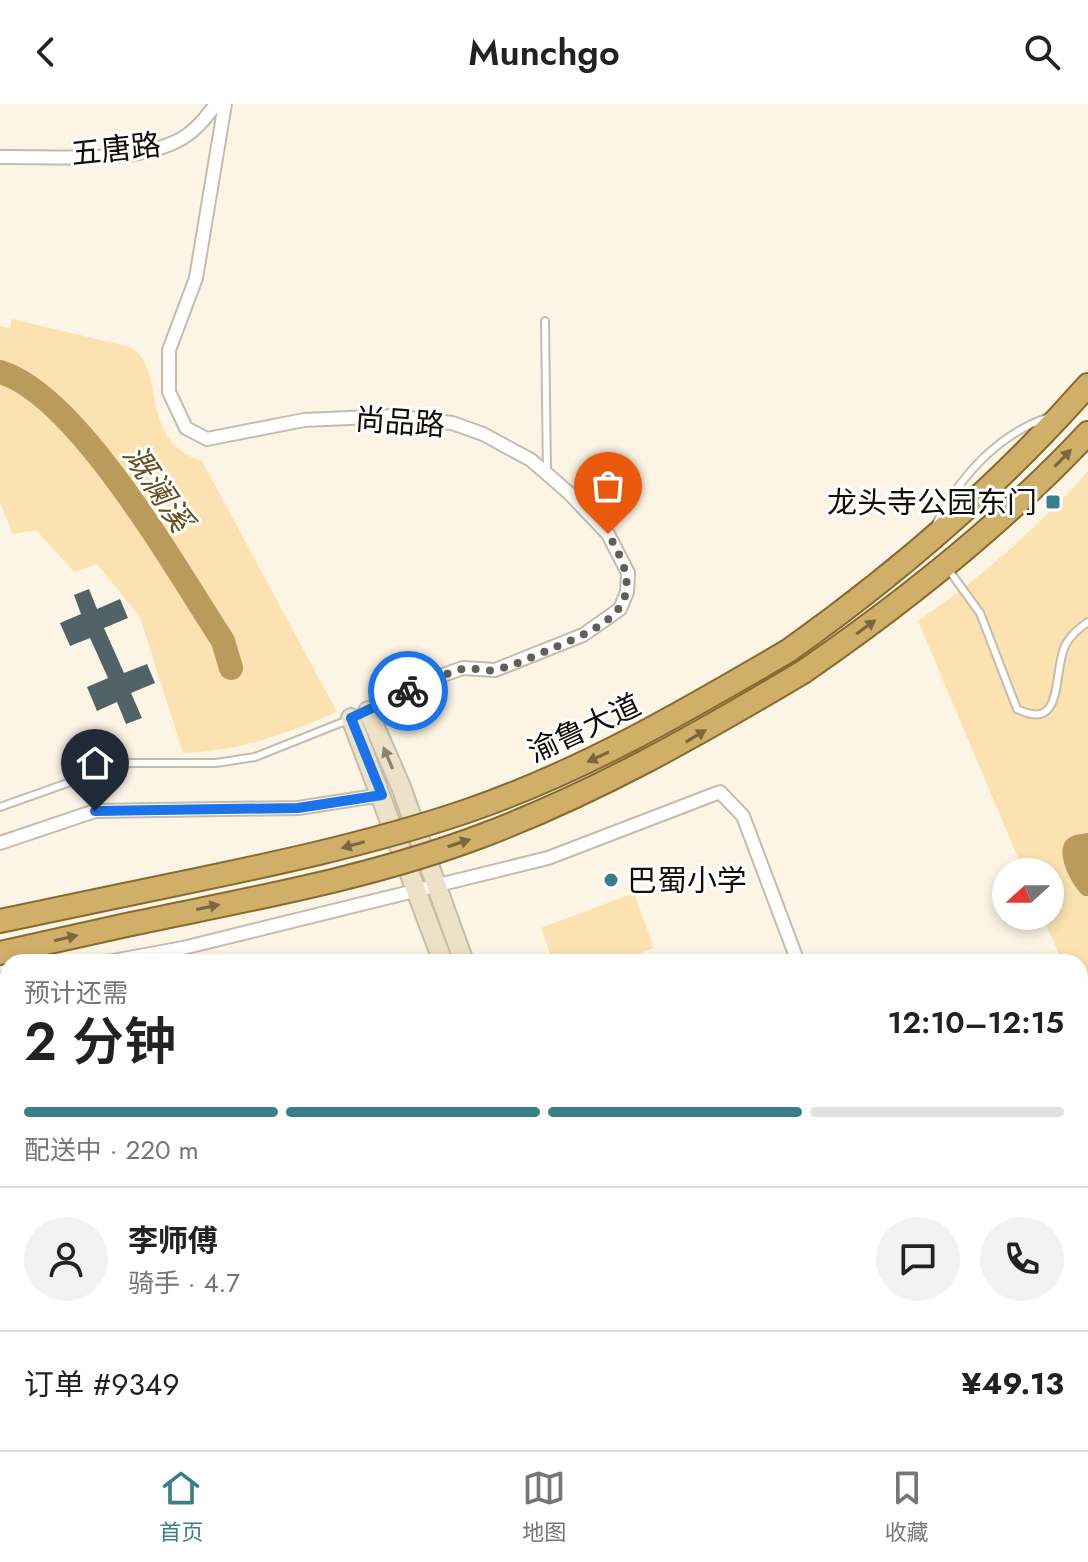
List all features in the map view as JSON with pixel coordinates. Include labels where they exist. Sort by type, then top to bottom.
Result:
[{"type":"highway","name":"渝鲁大道","points":[[0,921],[320,854],[469,810],[596,758],[665,723],[788,651],[926,546],[1088,385]]},
{"type":"highway","name":"渝鲁大道","points":[[0,953],[327,882],[482,835],[611,782],[676,748],[803,672],[946,566],[999,521],[1088,433]]},
{"type":"main road","points":[[360,714],[382,795],[440,954]]},
{"type":"main road","points":[[360,714],[437,887],[461,954]]},
{"type":"street","name":"五唐路","points":[[0,157],[134,153],[157,149],[178,141],[195,129],[216,104]]},
{"type":"street","name":"尚品路","points":[[225,104],[196,278],[169,350],[169,392],[186,428],[196,436],[207,439],[304,420],[394,416],[452,423],[483,434],[531,460],[547,473],[608,534],[628,573],[627,592],[620,609],[583,635],[495,670],[463,668],[451,672],[360,714]]},
{"type":"street","points":[[159,954],[548,858],[720,792],[743,816],[795,954]]},
{"type":"street","points":[[0,843],[95,811],[298,808],[382,795]]},
{"type":"lane","points":[[545,321],[547,473]]},
{"type":"lane","points":[[946,566],[980,613],[1017,709],[1030,716],[1040,715],[1055,698],[1066,644],[1088,622]]},
{"type":"lane","points":[[0,807],[124,763],[216,763],[255,757],[360,714]]},
{"type":"shaded area","points":[[12,319],[130,347],[141,357],[148,370],[160,421],[168,437],[182,451],[202,461],[337,712],[262,740],[224,749],[183,753],[140,617],[97,564],[74,572],[36,530],[13,534],[0,503],[0,326],[10,328]]},
{"type":"shaded area","points":[[1088,471],[1088,954],[1059,954],[1049,930],[1064,930],[1064,858],[1018,858],[918,621],[1008,551]]},
{"type":"shaded area","points":[[1088,833],[1088,896],[1084,896],[1074,885],[1063,858],[1064,843],[1076,835]]},
{"type":"shaded area","points":[[634,893],[654,948],[638,954],[550,954],[541,928]]},
{"type":"building","points":[[89,589],[97,609],[120,599],[128,618],[104,628],[124,673],[147,664],[155,683],[131,693],[142,718],[126,724],[117,702],[97,711],[87,687],[108,678],[90,638],[70,646],[60,623],[81,614],[74,595]]},
{"type":"waterway","name":"溉澜溪","points":[[0,372],[30,387],[61,414],[93,449],[153,531],[223,641],[231,668]]},
{"type":"way so far","points":[[408,691],[463,668],[495,670],[525,660],[606,622],[620,609],[627,592],[628,573],[608,534]]},
{"type":"place","name":"龙头寺公园东门","points":[[1053,502]]},
{"type":"place","name":"巴蜀小学","points":[[611,880]]},
{"type":"route","points":[[95,811],[298,808],[382,795],[351,718],[408,691]]}]
